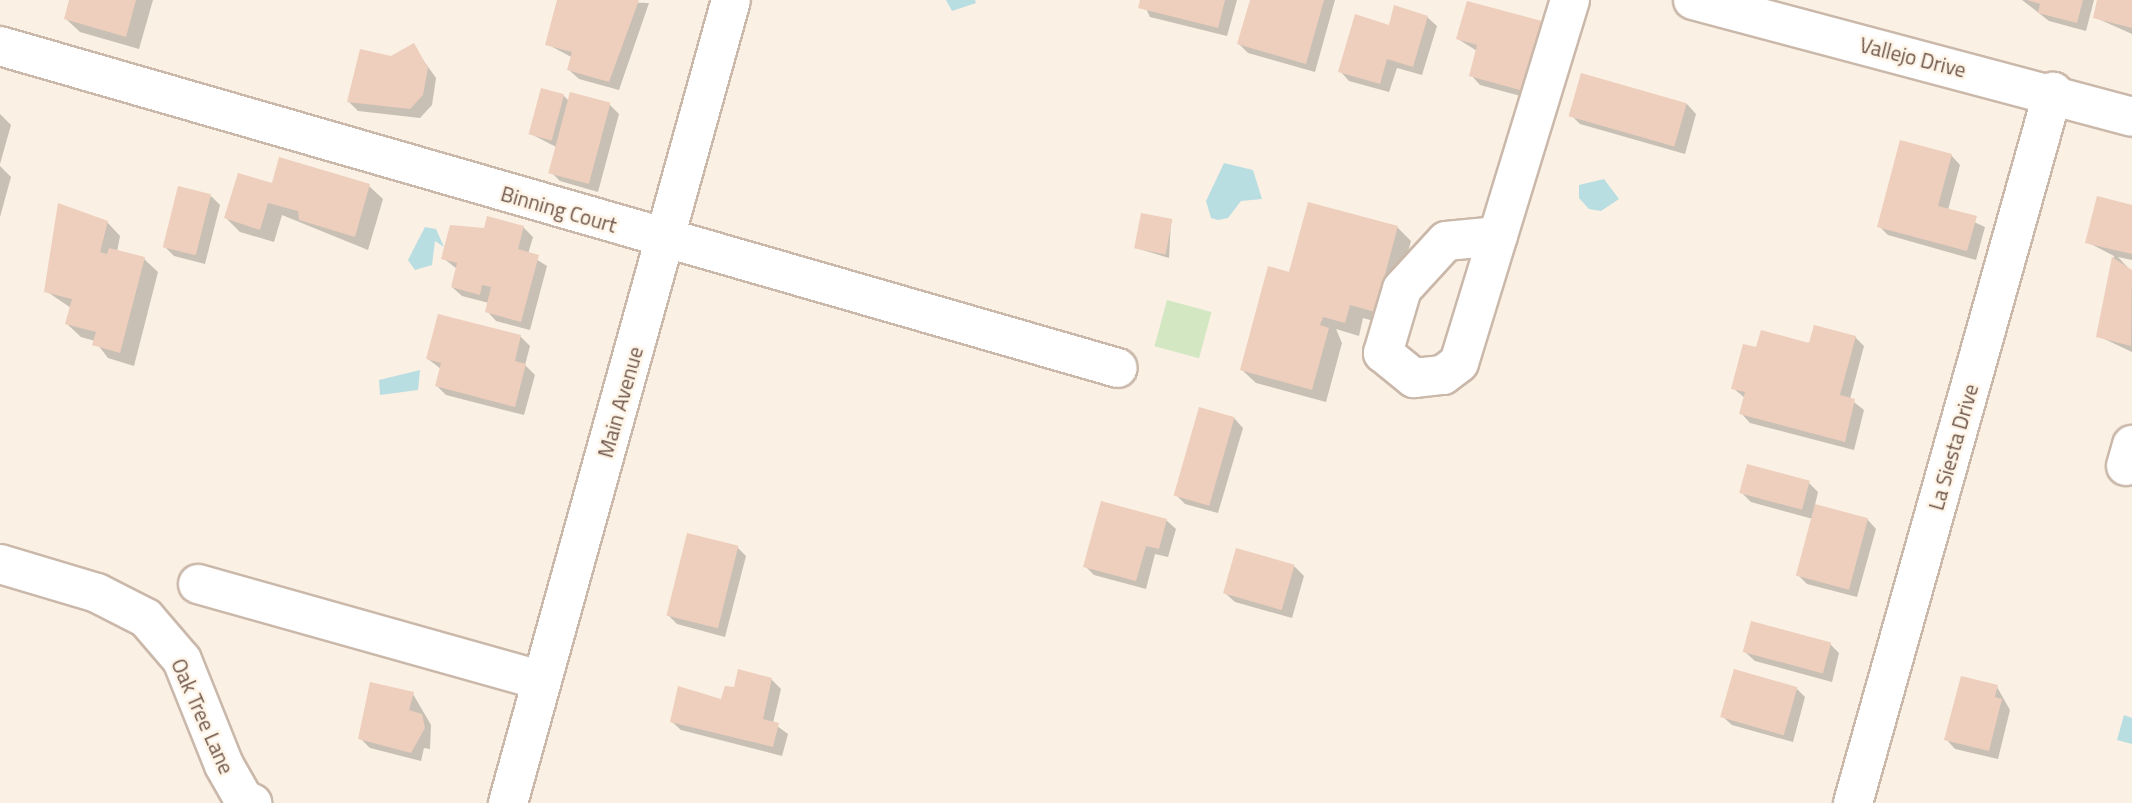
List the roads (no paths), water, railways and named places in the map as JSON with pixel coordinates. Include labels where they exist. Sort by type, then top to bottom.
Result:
[{"type":"street","name":"Main Avenue","points":[[508,803],[731,0]]},
{"type":"street","points":[[1498,236],[1570,0]]},
{"type":"street","name":"Vallejo Drive","points":[[1712,3],[2053,92],[2132,117]]},
{"type":"street","name":"Binning Court","points":[[0,46],[1118,368]]},
{"type":"street","name":"La Siesta Drive","points":[[1853,803],[2053,92]]},
{"type":"street","name":"Oak Tree Lane","points":[[0,564],[97,593],[146,618],[182,660],[224,765],[244,800],[252,803]]},
{"type":"street","points":[[198,583],[542,681]]},
{"type":"water","points":[[946,0],[975,0],[976,3],[952,11]]},
{"type":"water","points":[[1224,163],[1253,170],[1262,199],[1241,201],[1228,218],[1218,220],[1211,218],[1206,201]]},
{"type":"water","points":[[1604,179],[1619,199],[1601,211],[1589,209],[1579,198],[1579,185]]},
{"type":"water","points":[[425,227],[436,229],[444,247],[435,241],[432,265],[415,270],[408,260]]},
{"type":"water","points":[[420,370],[418,390],[380,395],[379,380]]},
{"type":"water","points":[[2124,715],[2132,718],[2132,744],[2117,740]]}]
